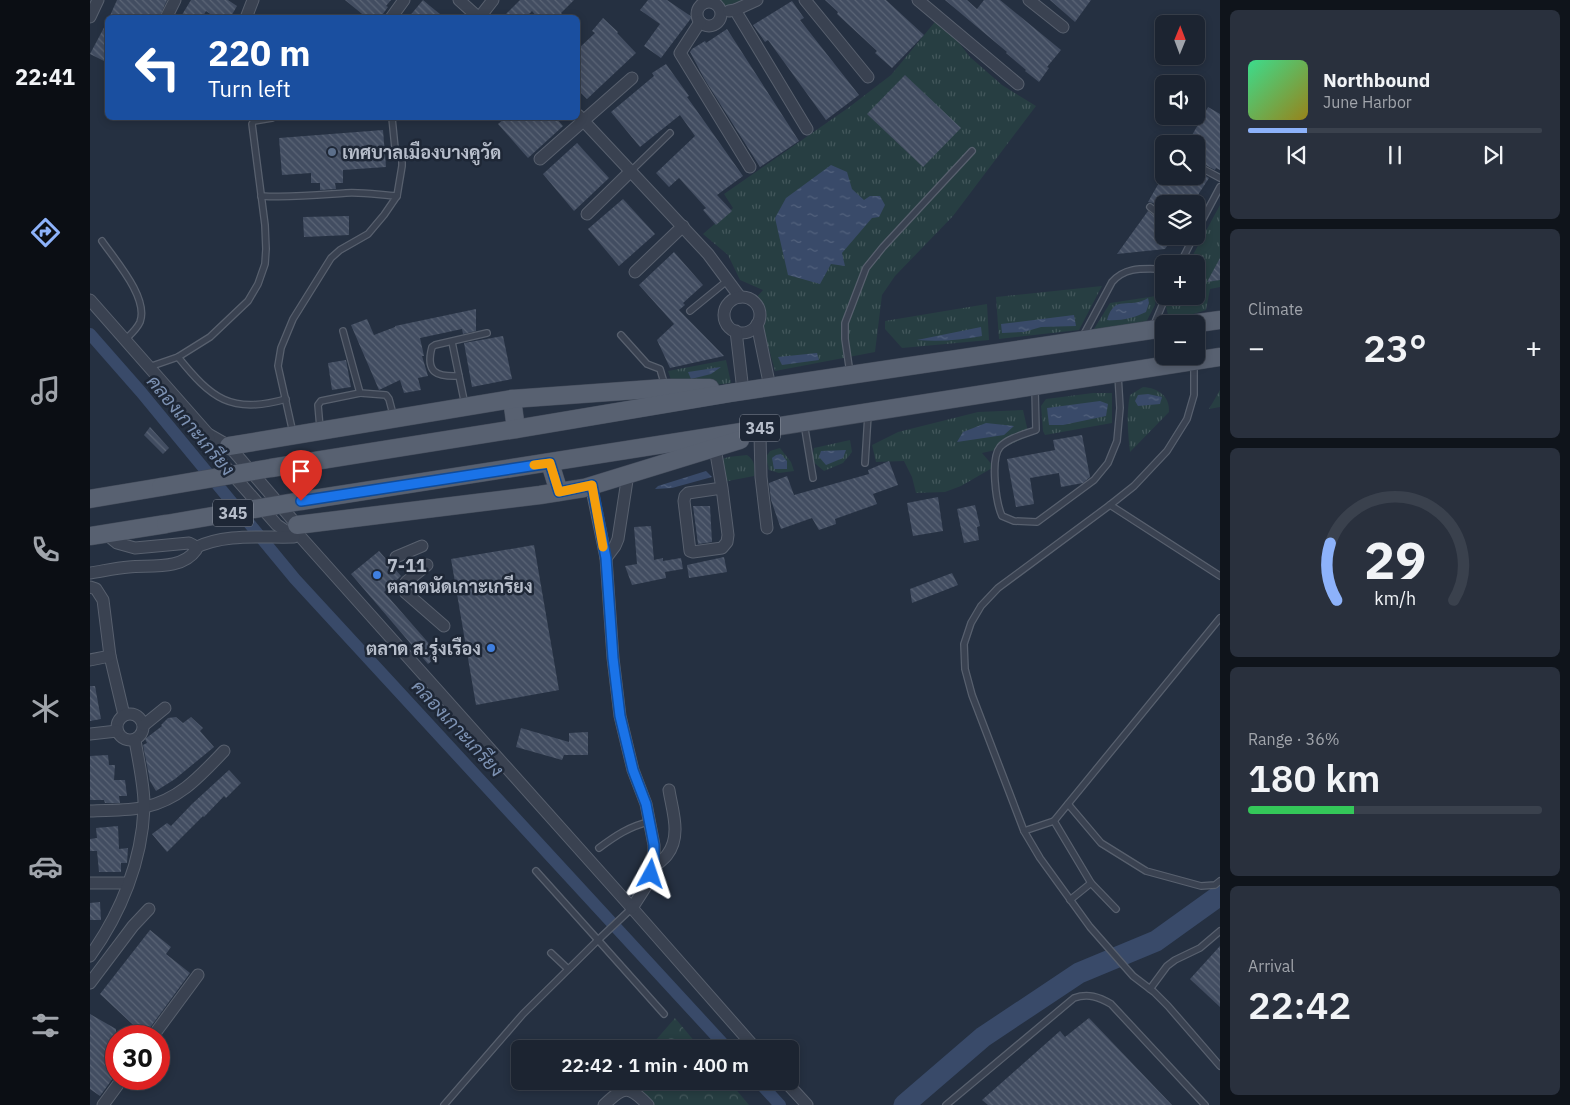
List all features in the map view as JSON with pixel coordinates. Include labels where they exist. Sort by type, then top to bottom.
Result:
[{"type":"main road","points":[[1205,322],[1220,320]]},
{"type":"main road","name":"345","points":[[90,499],[850,375],[1084,334],[1155,326]]},
{"type":"main road","name":"345","points":[[1205,359],[1220,357]]},
{"type":"main road","name":"345","points":[[98,535],[804,421],[1169,365]]},
{"type":"main road","points":[[229,446],[512,399],[666,388],[710,388],[737,392]]},
{"type":"main road","points":[[512,399],[516,429]]},
{"type":"main road","points":[[299,532],[559,492],[592,485],[760,434],[782,425]]},
{"type":"main road","points":[[550,463],[559,492]]},
{"type":"street","points":[[90,17],[98,0]]},
{"type":"street","points":[[168,15],[175,0]]},
{"type":"street","points":[[247,15],[253,0]]},
{"type":"street","points":[[393,15],[404,0]]},
{"type":"street","points":[[459,0],[476,15]]},
{"type":"street","points":[[481,15],[493,0]]},
{"type":"street","points":[[689,0],[699,7]]},
{"type":"street","points":[[720,13],[734,10],[757,0]]},
{"type":"street","points":[[805,0],[868,77]]},
{"type":"street","points":[[918,0],[1018,84]]},
{"type":"street","points":[[1029,0],[1063,27]]},
{"type":"street","points":[[707,2],[716,5],[720,13],[716,24],[707,26],[700,22],[697,17],[699,7],[707,2]]},
{"type":"street","points":[[734,10],[806,129]]},
{"type":"street","points":[[700,22],[680,54],[750,167]]},
{"type":"street","points":[[632,78],[580,118],[683,226],[708,254],[740,297]]},
{"type":"street","points":[[540,159],[578,120]]},
{"type":"street","points":[[587,214],[631,170]]},
{"type":"street","points":[[635,272],[683,226]]},
{"type":"street","points":[[758,324],[746,332],[736,332],[728,326],[725,317],[728,304],[740,297],[750,299],[758,306],[760,315],[758,324],[770,387]]},
{"type":"street","points":[[90,300],[208,434],[229,446],[299,532],[748,1040]]},
{"type":"street","points":[[736,332],[737,392]]},
{"type":"street","points":[[208,434],[210,446],[217,457],[277,525],[286,532],[299,532]]},
{"type":"street","points":[[760,434],[761,477],[767,528]]},
{"type":"street","points":[[715,448],[722,488],[728,535],[722,548],[690,551],[688,549],[685,496],[688,493],[722,488]]},
{"type":"street","points":[[606,558],[618,540],[628,474]]},
{"type":"street","points":[[592,485],[606,558],[613,658],[620,716],[633,770],[646,804],[654,845],[652,868],[648,883],[632,908]]},
{"type":"street","points":[[195,548],[210,541],[231,538],[272,537],[299,532]]},
{"type":"street","points":[[98,535],[121,545],[135,548],[189,543],[195,548]]},
{"type":"street","points":[[396,557],[422,546]]},
{"type":"street","points":[[90,573],[183,561],[193,554],[196,550],[195,548]]},
{"type":"street","points":[[427,565],[406,582],[405,592],[444,626]]},
{"type":"street","points":[[90,588],[96,589],[103,600],[110,656],[124,715]]},
{"type":"street","points":[[90,660],[110,656]]},
{"type":"street","points":[[144,725],[165,708]]},
{"type":"street","points":[[132,714],[140,718],[144,725],[144,731],[135,740],[124,740],[117,731],[119,719],[124,715],[132,714]]},
{"type":"street","points":[[90,734],[117,731]]},
{"type":"street","points":[[91,954],[108,928],[138,860],[145,807],[135,740]]},
{"type":"street","points":[[90,811],[145,807],[169,798],[188,787],[224,751]]},
{"type":"street","points":[[652,868],[668,854],[673,844],[675,828],[669,790]]},
{"type":"street","points":[[90,883],[128,883]]},
{"type":"street","points":[[90,983],[133,926],[149,909]]},
{"type":"street","points":[[161,1025],[198,975]]},
{"type":"street","points":[[103,1105],[114,1090]]},
{"type":"street","points":[[604,1105],[618,1092],[626,1090],[635,1092],[648,1105]]},
{"type":"street","points":[[793,1090],[807,1105]]},
{"type":"lane","points":[[149,367],[178,357],[210,337],[248,302],[258,284],[265,264],[266,250],[252,124],[254,121],[260,120]]},
{"type":"lane","points":[[293,435],[278,366],[281,348],[293,318],[332,258],[340,250],[368,234],[397,196],[402,159],[394,148],[392,120]]},
{"type":"lane","points":[[631,170],[670,133]]},
{"type":"lane","points":[[850,375],[845,339],[845,323],[866,268],[883,247],[972,151]]},
{"type":"lane","points":[[1205,170],[1220,178]]},
{"type":"lane","points":[[1205,215],[1220,186]]},
{"type":"lane","points":[[261,196],[284,197],[346,193],[397,196]]},
{"type":"lane","points":[[1150,207],[1155,211]]},
{"type":"lane","points":[[102,241],[138,295],[141,310],[140,322],[125,340]]},
{"type":"lane","points":[[1084,334],[1119,274],[1128,270],[1155,269]]},
{"type":"lane","points":[[690,311],[728,280]]},
{"type":"lane","points":[[343,331],[360,393]]},
{"type":"lane","points":[[459,376],[444,377],[437,375],[430,361],[432,347],[487,333]]},
{"type":"lane","points":[[621,335],[648,364],[660,369],[663,373],[666,388]]},
{"type":"lane","points":[[452,342],[465,407]]},
{"type":"lane","points":[[178,357],[198,382],[218,398],[239,404],[255,405],[286,399]]},
{"type":"lane","points":[[1194,365],[1194,395],[1187,419],[1167,451],[1134,486],[998,588],[981,606],[970,624],[964,644],[965,669],[972,695],[1024,831],[1040,858],[1102,941],[1133,976],[1150,989],[1179,1018],[1220,1066]]},
{"type":"lane","points":[[1035,386],[1036,430],[1010,440],[1000,447],[994,467],[998,508],[1002,516],[1014,521],[1036,522],[1094,480],[1108,462],[1117,441],[1120,422],[1118,373]]},
{"type":"lane","points":[[321,430],[318,405],[321,401],[360,393],[386,395],[389,399],[394,420]]},
{"type":"lane","points":[[865,462],[868,412]]},
{"type":"lane","points":[[804,421],[813,478]]},
{"type":"lane","points":[[1110,505],[1220,576]]},
{"type":"lane","points":[[1024,831],[1054,821],[1220,618]]},
{"type":"lane","points":[[1068,804],[1101,843],[1146,871],[1201,886],[1215,885],[1220,881]]},
{"type":"lane","points":[[1054,821],[1091,882],[1116,909]]},
{"type":"lane","points":[[599,848],[635,825],[649,822]]},
{"type":"lane","points":[[536,871],[664,1014]]},
{"type":"lane","points":[[1070,900],[1091,882]]},
{"type":"lane","points":[[444,1105],[523,1014],[632,908]]},
{"type":"lane","points":[[1150,989],[1167,966],[1200,948],[1220,931]]},
{"type":"lane","points":[[551,953],[568,969]]},
{"type":"lane","points":[[946,1105],[1074,998],[1082,995],[1098,997],[1111,1004],[1204,1105]]},
{"type":"green space","points":[[706,0],[742,0],[722,8]]},
{"type":"green space","points":[[939,17],[970,57],[1002,85],[1036,106],[953,216],[895,276],[882,295],[875,352],[775,371],[763,328],[764,312],[761,305],[755,299],[763,290],[740,280],[728,255],[703,234],[733,208],[724,194],[848,108],[891,75]]},
{"type":"green space","points":[[1220,205],[1220,287],[1210,289],[1206,310],[1190,315],[1168,315],[1167,305],[1205,305],[1205,255],[1193,255],[1198,245],[1205,245],[1205,233]]},
{"type":"green space","points":[[1102,286],[1079,330],[999,339],[996,297]]},
{"type":"green space","points":[[1155,296],[1155,305],[1145,324],[1108,330],[1094,329],[1110,303]]},
{"type":"green space","points":[[987,304],[989,340],[902,348],[885,329],[885,321]]},
{"type":"green space","points":[[726,360],[731,383],[707,386],[672,383],[668,371]]},
{"type":"green space","points":[[1143,387],[1154,389],[1162,394],[1169,406],[1169,412],[1130,452],[1128,417],[1130,395]]},
{"type":"green space","points":[[1220,390],[1220,407],[1209,409]]},
{"type":"green space","points":[[1093,393],[1112,393],[1112,423],[1045,435],[1041,406],[1046,399]]},
{"type":"green space","points":[[1023,410],[1029,436],[1000,449],[982,453],[994,467],[961,486],[945,492],[916,493],[912,477],[904,461],[876,462],[872,445],[898,432],[978,412]]},
{"type":"green space","points":[[850,440],[852,452],[843,463],[824,471],[812,461],[814,448]]},
{"type":"green space","points":[[780,448],[791,462],[794,471],[779,473],[769,470],[766,457],[770,451]]},
{"type":"green space","points":[[747,455],[754,464],[754,476],[723,482],[723,459]]},
{"type":"green space","points":[[675,1018],[693,1040],[656,1040]]},
{"type":"green space","points":[[616,1090],[736,1090],[749,1105],[648,1105],[635,1092],[617,1092]]},
{"type":"water","points":[[831,165],[847,172],[852,189],[864,200],[870,196],[880,196],[885,205],[879,217],[872,218],[842,253],[845,266],[831,264],[820,284],[788,275],[775,218],[786,198]]},
{"type":"water","points":[[1148,298],[1149,303],[1146,312],[1127,319],[1107,320],[1110,312],[1118,304],[1135,303]]},
{"type":"water","points":[[1074,315],[1076,326],[1041,327],[1024,332],[1002,333],[1001,324]]},
{"type":"water","points":[[981,327],[982,336],[950,340],[917,340]]},
{"type":"water","points":[[817,353],[819,360],[782,365],[778,357]]},
{"type":"water","points":[[721,367],[711,374],[691,379],[688,372]]},
{"type":"water","points":[[1148,394],[1162,397],[1160,404],[1138,406],[1135,401],[1138,395]]},
{"type":"water","points":[[1100,401],[1108,404],[1106,416],[1063,425],[1049,425],[1047,408]]},
{"type":"water","points":[[986,423],[1014,426],[1004,435],[957,442],[963,432]]},
{"type":"water","points":[[846,450],[843,458],[826,465],[819,457],[821,451]]},
{"type":"water","points":[[781,454],[787,461],[787,469],[774,469],[772,458]]},
{"type":"water","points":[[706,471],[712,477],[672,488],[655,489],[658,486]]},
{"type":"building","points":[[117,0],[167,0],[160,15],[110,15]]},
{"type":"building","points":[[191,0],[228,0],[237,6],[232,15],[212,15],[206,11],[204,15],[182,15]]},
{"type":"building","points":[[345,0],[391,0],[382,15],[363,15]]},
{"type":"building","points":[[423,0],[441,15],[410,15]]},
{"type":"building","points":[[520,0],[574,0],[561,13],[563,15],[535,15],[532,11],[528,15],[505,15]]},
{"type":"building","points":[[648,0],[667,0],[692,17],[661,58],[644,46],[660,24],[640,10]]},
{"type":"building","points":[[825,0],[886,0],[924,35],[892,68],[875,53],[877,51],[837,14],[838,12]]},
{"type":"building","points":[[945,0],[967,0],[977,9],[984,0],[1000,0],[1061,50],[1047,67],[1049,68],[1039,82],[1025,71],[1007,52]]},
{"type":"building","points":[[1050,0],[1091,0],[1075,22]]},
{"type":"building","points":[[792,1],[804,18],[800,20],[859,95],[826,120],[768,40],[765,42],[753,25]]},
{"type":"building","points":[[603,18],[636,53],[587,99],[580,92],[580,47],[595,33],[592,31]]},
{"type":"building","points":[[105,26],[105,62],[90,54]]},
{"type":"building","points":[[727,29],[799,141],[760,167],[705,80],[690,52]]},
{"type":"building","points":[[666,64],[743,176],[717,195],[732,211],[716,225],[703,210],[706,208],[679,178],[669,187],[656,173],[695,136],[680,115],[640,147],[611,112],[654,76],[652,73]]},
{"type":"building","points":[[905,75],[961,128],[923,167],[867,114]]},
{"type":"building","points":[[1208,107],[1220,114],[1220,170],[1216,168],[1215,170],[1205,165],[1205,135],[1192,135],[1198,125],[1205,125],[1205,112]]},
{"type":"building","points":[[503,120],[558,120],[563,126],[528,158],[498,124]]},
{"type":"building","name":"เทศบาลเมืองบางคูวัด","points":[[383,130],[386,167],[343,170],[343,183],[335,183],[336,189],[320,190],[320,183],[311,183],[311,173],[282,175],[279,138]]},
{"type":"building","points":[[577,143],[609,178],[574,211],[543,174]]},
{"type":"building","points":[[1205,176],[1209,178],[1205,184]]},
{"type":"building","points":[[1158,185],[1204,185],[1198,195],[1155,195],[1155,205],[1148,202]]},
{"type":"building","points":[[623,199],[655,234],[619,266],[588,229]]},
{"type":"building","points":[[1148,211],[1155,216],[1155,245],[1168,245],[1165,249],[1117,254]]},
{"type":"building","points":[[349,216],[349,235],[304,237],[303,217]]},
{"type":"building","points":[[674,252],[703,285],[683,303],[685,305],[679,310],[724,356],[670,368],[657,340],[674,324],[639,285]]},
{"type":"building","points":[[1220,258],[1220,280],[1207,282]]},
{"type":"building","points":[[476,309],[476,331],[463,334],[462,329],[420,338],[424,356],[422,356],[428,376],[418,378],[421,390],[404,393],[400,380],[379,390],[351,325],[367,319],[374,335],[395,326]]},
{"type":"building","points":[[503,336],[512,379],[472,387],[464,343]]},
{"type":"building","points":[[346,360],[351,387],[332,390],[328,363]]},
{"type":"building","points":[[150,427],[169,448],[163,454],[144,435]]},
{"type":"building","points":[[1082,435],[1090,477],[1083,483],[1061,487],[1059,473],[1030,478],[1034,504],[1016,507],[1007,459],[1055,450],[1053,440]]},
{"type":"building","points":[[889,461],[898,485],[873,494],[877,504],[835,519],[836,524],[819,530],[812,518],[781,529],[771,500],[769,483],[787,476],[794,495],[869,474],[868,470]]},
{"type":"building","points":[[938,497],[943,531],[913,536],[907,503]]},
{"type":"building","points":[[975,505],[980,526],[977,527],[979,540],[964,543],[957,509]]},
{"type":"building","points":[[693,506],[710,506],[712,542],[698,544]]},
{"type":"building","points":[[651,526],[654,560],[663,558],[663,561],[681,558],[683,569],[665,572],[666,578],[632,585],[625,566],[637,564],[634,527]]},
{"type":"building","points":[[534,545],[559,690],[476,705],[451,559]]},
{"type":"building","points":[[379,551],[401,576],[384,592],[439,655],[428,664],[351,574]]},
{"type":"building","points":[[724,557],[727,572],[689,578],[687,565]]},
{"type":"building","points":[[952,573],[958,585],[912,603],[910,589]]},
{"type":"building","points":[[90,686],[95,686],[101,719],[90,721]]},
{"type":"building","points":[[176,717],[183,723],[191,717],[203,728],[200,731],[214,747],[175,779],[156,791],[150,781],[143,745],[147,743],[145,739],[162,726],[168,718]]},
{"type":"building","points":[[521,728],[569,742],[569,733],[588,732],[588,755],[564,755],[562,760],[516,747]]},
{"type":"building","points":[[108,755],[109,765],[115,765],[114,780],[125,780],[127,796],[119,796],[120,803],[90,800],[90,756]]},
{"type":"building","points":[[229,770],[241,783],[226,798],[224,796],[167,852],[152,834],[167,823],[171,826]]},
{"type":"building","points":[[118,826],[119,849],[128,848],[127,863],[121,863],[121,872],[99,872],[97,851],[90,851],[90,839],[97,838],[96,828]]},
{"type":"building","points":[[100,902],[101,920],[90,920],[90,903]]},
{"type":"building","points":[[150,930],[171,947],[166,954],[190,973],[152,1025],[133,1025],[100,994]]},
{"type":"building","points":[[1220,946],[1220,1007],[1190,979]]},
{"type":"building","points":[[90,1014],[109,1025],[105,1025],[105,1089],[100,1096],[90,1089]]},
{"type":"building","points":[[1089,1018],[1172,1105],[988,1105],[982,1100],[1060,1031],[1065,1037]]},
{"type":"waterway","name":"คลองเกาะเกรียง","points":[[90,334],[141,392],[295,579],[720,1040]]},
{"type":"waterway","points":[[904,1105],[983,1037],[1079,973],[1156,941],[1220,895]]},
{"type":"waterway","name":"คลองเกาะเกรียง","points":[[766,1090],[780,1105]]},
{"type":"slow traffic","points":[[534,465],[550,463],[559,492],[592,485],[603,547]]},
{"type":"place","name":"เทศบาลเมืองบางคูวัด","points":[[332,152]]},
{"type":"place","name":"7-11 ตลาดนัดเกาะเกรียง","points":[[377,575]]},
{"type":"place","name":"ตลาด ส.รุ่งเรือง","points":[[491,648]]},
{"type":"route","points":[[301,501],[550,463],[559,492],[592,485],[606,558],[613,658],[620,716],[633,770],[646,804],[654,845],[654,862],[651,874]]}]
